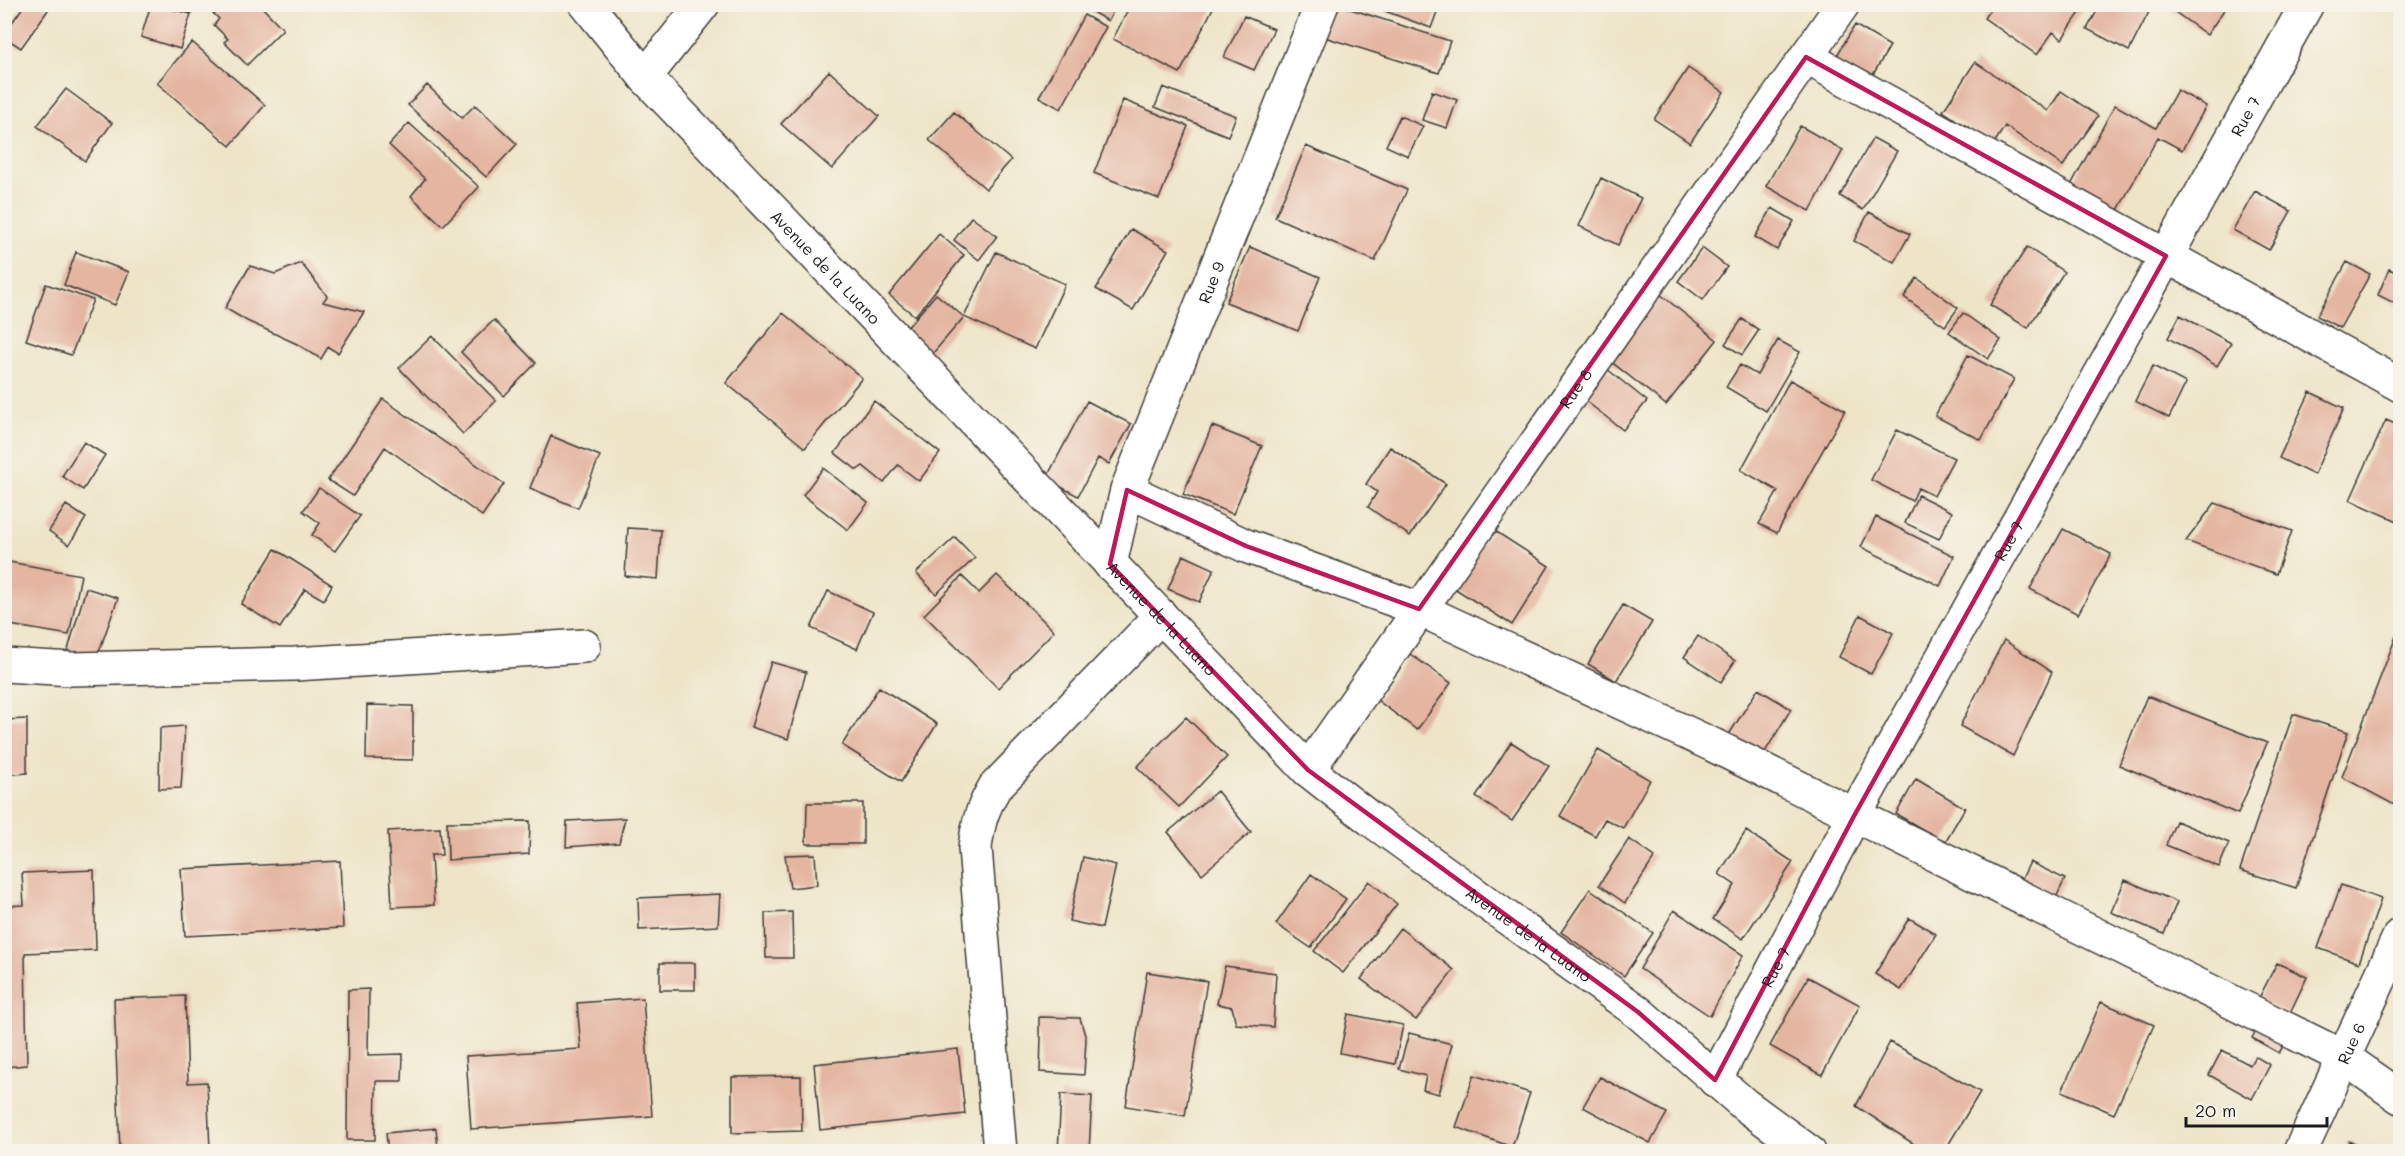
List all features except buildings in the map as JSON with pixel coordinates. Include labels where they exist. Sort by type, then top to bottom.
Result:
[{"type":"street","name":"Avenue de la Luano","points":[[586,4],[645,77],[1308,770],[1373,821],[1638,1012],[1745,1105],[1809,1152]]},
{"type":"street","points":[[645,77],[703,4]]},
{"type":"street","name":"Rue 9","points":[[1110,564],[1127,490],[1322,4]]},
{"type":"street","name":"Rue 8","points":[[1308,770],[1843,4]]},
{"type":"street","name":"Rue 7","points":[[1716,1080],[1854,816],[2307,4]]},
{"type":"street","points":[[1806,57],[2400,385]]},
{"type":"street","points":[[1127,490],[1246,546],[1419,609],[1713,745],[2343,1057],[2400,1097]]},
{"type":"street","points":[[1000,1152],[975,848],[983,808],[995,788],[1161,616]]},
{"type":"street","points":[[4,665],[72,669],[295,664],[584,646]]},
{"type":"street","name":"Rue 6","points":[[2300,1152],[2400,935]]},
{"type":"highlighted area","points":[[1806,57],[2166,256],[1854,816],[1715,1080],[1638,1012],[1308,770],[1110,564],[1127,490],[1246,546],[1419,609]]}]
